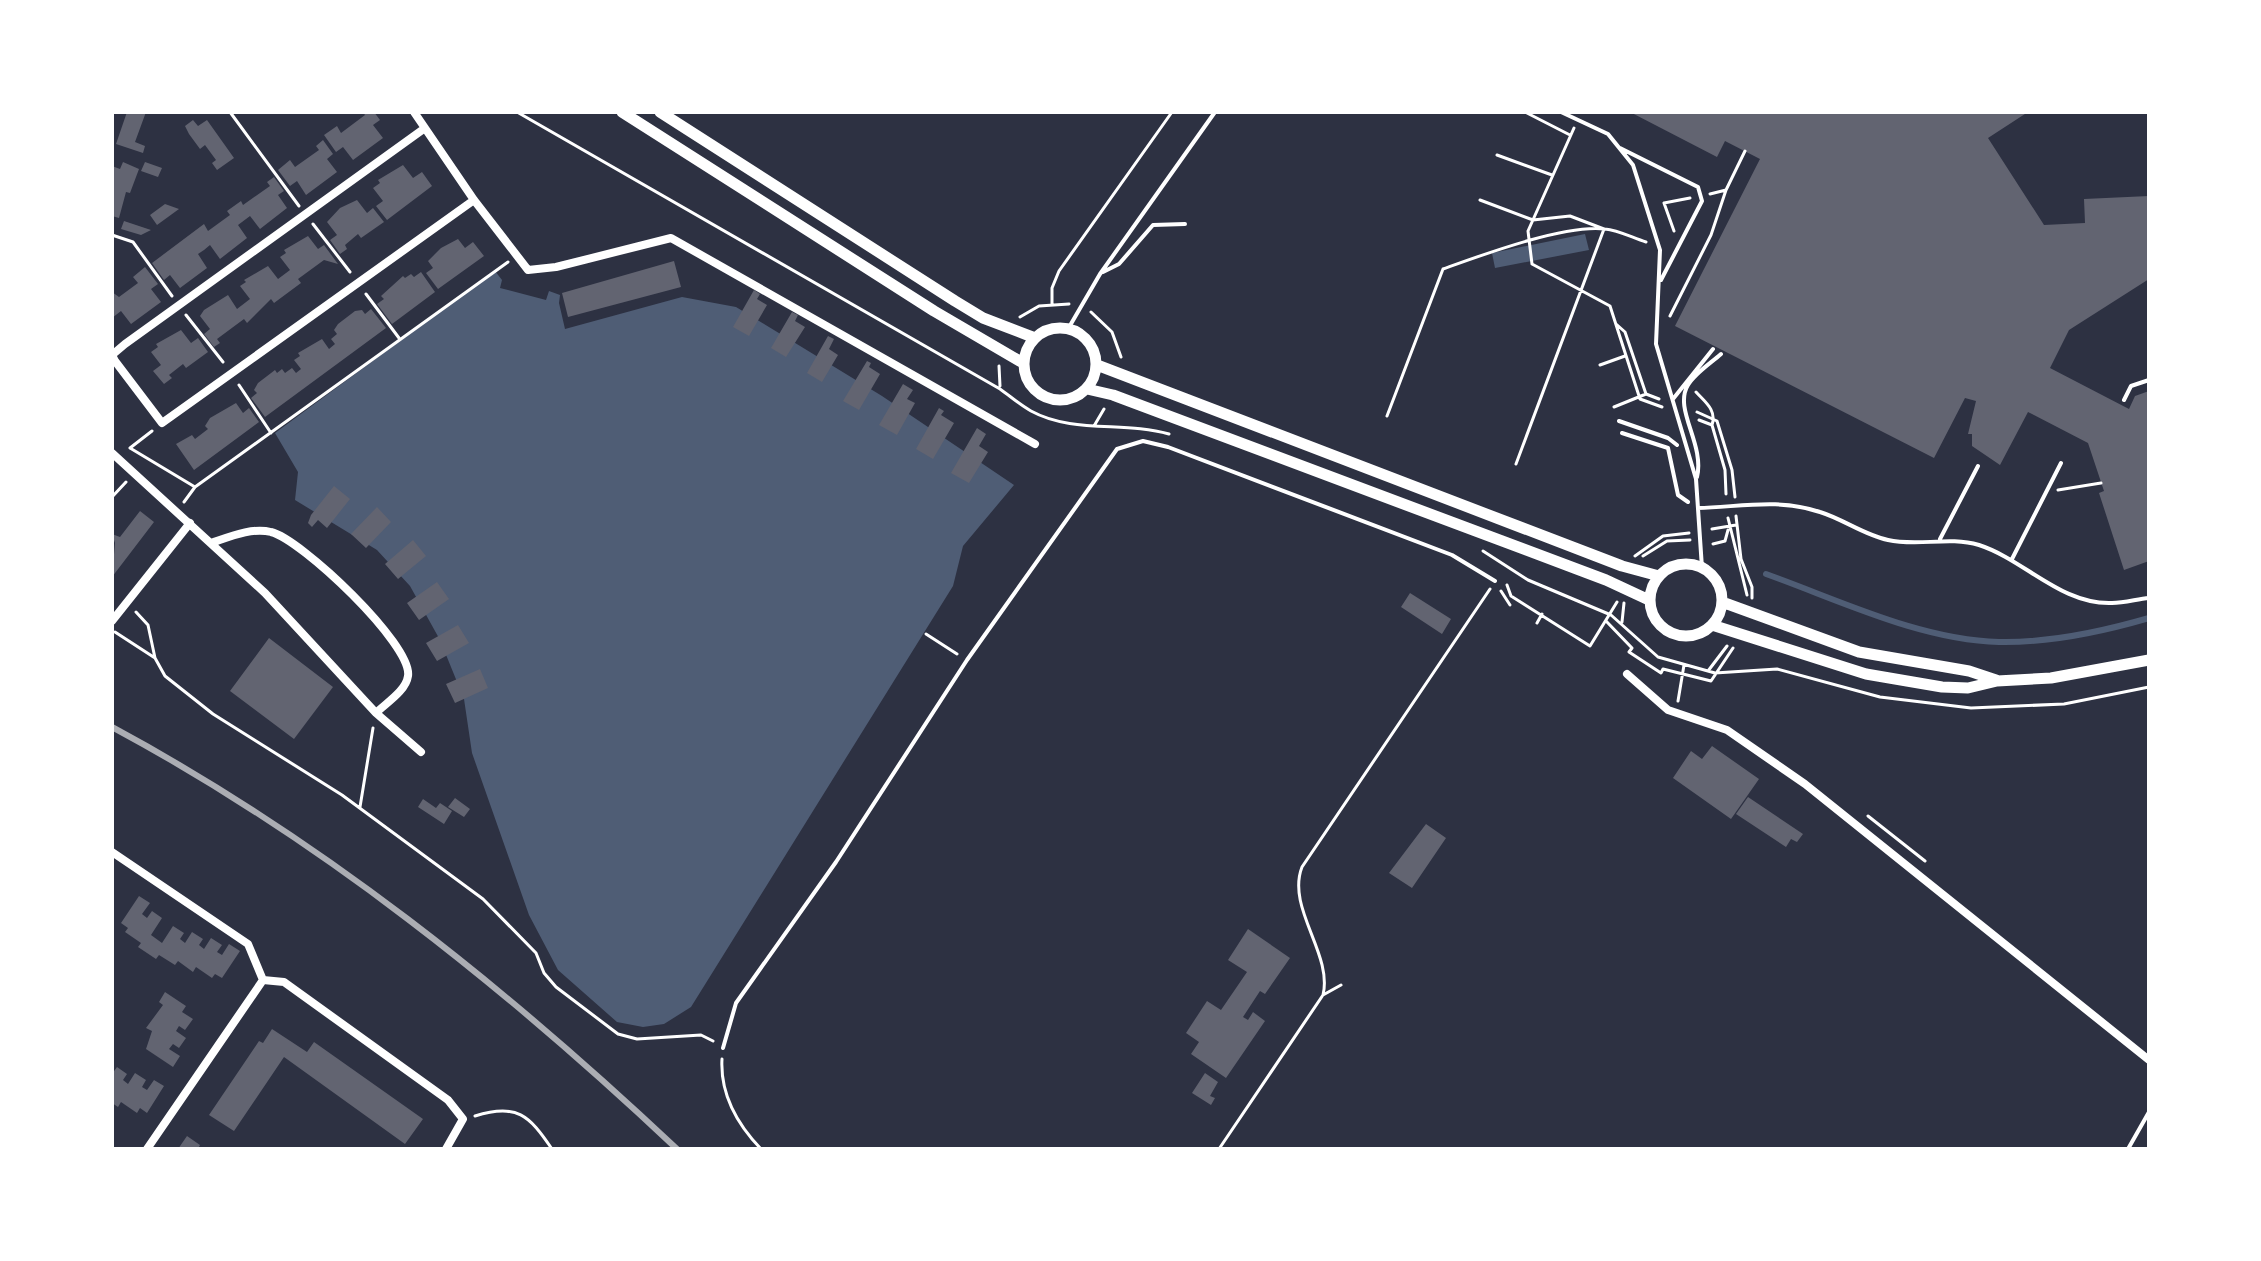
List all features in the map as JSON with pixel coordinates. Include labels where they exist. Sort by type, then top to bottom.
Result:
[{"type":"street","points":[[414,112],[474,200],[528,270],[556,267],[671,238],[1035,444]]},
{"type":"street","points":[[622,112],[934,311],[1023,363]]},
{"type":"street","points":[[660,112],[955,301],[996,324],[1035,338]]},
{"type":"street","points":[[425,128],[112,355],[162,423],[474,200]]},
{"type":"street","points":[[1050,329],[1068,329],[1092,346],[1097,365],[1087,389],[1068,400],[1046,398],[1029,384],[1023,363],[1035,338],[1050,329]]},
{"type":"street","points":[[1097,365],[1607,560],[1659,576]]},
{"type":"street","points":[[1087,389],[1128,400],[1615,584],[1649,600],[1660,626],[1676,635],[1696,635],[1712,625],[1722,602],[1719,586],[1702,568],[1679,565],[1659,576],[1649,600]]},
{"type":"street","points":[[115,455],[265,593],[376,713],[421,752]]},
{"type":"street","points":[[112,621],[190,523]]},
{"type":"street","points":[[211,543],[260,530],[270,532],[287,537],[322,566],[394,643],[406,663],[408,675],[403,687],[376,713]]},
{"type":"street","points":[[1722,602],[1859,652],[1969,671],[1997,681]]},
{"type":"street","points":[[1712,625],[1866,674],[1968,688],[1997,681],[2051,678],[2149,660]]},
{"type":"street","points":[[1627,674],[1668,710],[1727,730],[1805,784],[2149,1060]]},
{"type":"street","points":[[112,852],[248,944],[263,980]]},
{"type":"street","points":[[263,980],[284,982],[448,1100],[463,1119],[446,1149]]},
{"type":"street","points":[[147,1149],[263,980]]},
{"type":"lane","points":[[1068,329],[1100,274],[1215,112]]},
{"type":"lane","points":[[1561,112],[1608,134],[1633,165],[1657,240],[1660,282],[1656,344],[1696,479],[1702,568]]},
{"type":"lane","points":[[1617,146],[1698,187],[1701,195],[1702,201],[1660,282]]},
{"type":"lane","points":[[1100,274],[1119,264],[1140,236],[1153,225],[1185,224]]},
{"type":"lane","points":[[1673,399],[1713,349]]},
{"type":"lane","points":[[1696,479],[1700,453],[1684,405],[1688,385],[1721,354]]},
{"type":"lane","points":[[2124,400],[2131,386],[2149,380]]},
{"type":"lane","points":[[1619,421],[1668,438],[1677,445]]},
{"type":"lane","points":[[1622,433],[1668,448],[1678,495],[1688,502]]},
{"type":"lane","points":[[723,1048],[736,1003],[836,862],[967,660],[1110,455],[1129,443],[1143,441],[1168,447],[1452,555],[1495,581]]},
{"type":"lane","points":[[2012,559],[2061,463]]},
{"type":"lane","points":[[1940,539],[1978,466]]},
{"type":"lane","points":[[1698,508],[1770,502],[1795,505],[1886,540],[1914,543],[1940,539],[1978,545],[2012,559],[2063,592],[2082,598],[2110,604],[2149,598]]},
{"type":"lane","points":[[2128,1149],[2149,1112]]},
{"type":"path","points":[[517,112],[1042,416],[1094,426]]},
{"type":"path","points":[[1052,303],[1052,288],[1059,271],[1172,112]]},
{"type":"path","points":[[1525,112],[1570,135],[1528,231],[1532,264],[1610,306],[1618,333]]},
{"type":"path","points":[[1668,319],[1711,235],[1726,190],[1745,151]]},
{"type":"path","points":[[1497,155],[1552,175]]},
{"type":"path","points":[[1480,200],[1533,220],[1570,216],[1646,242],[1676,236],[1664,203],[1726,190]]},
{"type":"path","points":[[1387,416],[1443,269],[1485,252],[1604,229]]},
{"type":"path","points":[[1516,464],[1604,229]]},
{"type":"path","points":[[112,235],[133,242],[271,433]]},
{"type":"path","points":[[188,499],[195,487],[516,256]]},
{"type":"path","points":[[1600,365],[1625,356]]},
{"type":"path","points":[[1688,385],[1711,409],[1714,418],[1712,425]]},
{"type":"path","points":[[1614,407],[1646,394]]},
{"type":"path","points":[[115,455],[130,448],[151,431]]},
{"type":"path","points":[[130,448],[195,487]]},
{"type":"path","points":[[112,497],[134,473]]},
{"type":"path","points":[[2046,492],[2101,483]]},
{"type":"path","points":[[1323,995],[1324,979],[1298,887],[1302,867],[1505,566]]},
{"type":"path","points":[[1495,581],[1510,605]]},
{"type":"path","points":[[127,605],[148,625],[155,658],[165,676],[213,714],[360,807],[483,899],[536,953],[544,973],[556,987],[618,1034],[637,1039],[701,1035],[723,1048],[722,1078],[730,1108],[761,1149]]},
{"type":"path","points":[[1537,623],[1542,614]]},
{"type":"path","points":[[1606,621],[1632,648],[1629,652],[1661,673],[1663,669],[1682,674]]},
{"type":"path","points":[[112,630],[155,658]]},
{"type":"path","points":[[926,634],[967,660]]},
{"type":"path","points":[[1684,713],[1678,703],[1684,665],[1724,675],[1763,668],[1800,675]]},
{"type":"path","points":[[360,807],[376,713]]},
{"type":"path","points":[[1219,1149],[1323,995],[1341,985]]},
{"type":"path","points":[[463,1119],[490,1112],[520,1112],[533,1120],[552,1149]]},
{"type":"water","points":[[1585,234],[1589,250],[1495,268],[1492,253]]},
{"type":"water","points":[[495,271],[502,280],[500,288],[546,300],[549,291],[560,295],[565,329],[682,297],[736,307],[882,396],[1014,485],[963,546],[953,586],[691,1007],[664,1024],[643,1027],[617,1022],[558,970],[529,915],[472,753],[464,699],[440,640],[410,586],[377,550],[295,500],[298,472],[275,433]]},
{"type":"building","points":[[127,112],[146,112],[135,142],[145,146],[143,153],[116,144]]},
{"type":"building","points":[[363,112],[374,112],[380,120],[373,125],[383,138],[353,160],[343,147],[336,152],[324,135],[337,126],[341,133],[365,115]]},
{"type":"building","points":[[1630,112],[2028,112],[1988,138],[2044,225],[2085,223],[2084,199],[2149,196],[2149,279],[2069,330],[2050,368],[2129,409],[2135,396],[2149,391],[2149,561],[2124,570],[2099,493],[2104,491],[2088,443],[2028,412],[2000,465],[1972,446],[1972,434],[1968,434],[1976,401],[1965,398],[1934,458],[1675,326],[1760,159],[1725,141],[1717,157]]},
{"type":"building","points":[[193,120],[198,126],[207,120],[234,158],[217,170],[212,163],[216,160],[205,145],[200,149],[185,126]]},
{"type":"building","points":[[323,140],[333,154],[327,159],[337,172],[306,195],[297,181],[290,186],[278,170],[290,160],[295,167],[319,150],[316,146]]},
{"type":"building","points":[[123,162],[139,169],[130,193],[126,192],[119,218],[112,216],[112,166],[120,169]]},
{"type":"building","points":[[145,162],[162,168],[158,177],[141,171]]},
{"type":"building","points":[[403,165],[413,178],[422,172],[432,186],[387,220],[376,206],[383,201],[373,188],[380,183],[378,180]]},
{"type":"building","points":[[274,177],[284,191],[278,195],[287,208],[260,229],[250,216],[238,225],[247,238],[220,259],[210,245],[198,254],[207,268],[180,288],[170,275],[164,280],[152,263],[204,224],[208,231],[230,215],[227,211],[241,201],[243,205],[270,186],[267,182]]},
{"type":"building","points":[[357,200],[367,213],[373,208],[384,222],[361,238],[358,234],[340,254],[330,240],[337,235],[327,222],[340,208]]},
{"type":"building","points":[[165,204],[179,209],[157,225],[150,215]]},
{"type":"building","points":[[124,221],[151,230],[141,235],[121,229]]},
{"type":"building","points":[[308,236],[318,249],[324,245],[338,264],[324,260],[298,279],[301,283],[274,303],[271,299],[247,323],[244,319],[217,339],[220,343],[214,347],[204,334],[210,329],[200,316],[204,310],[228,295],[237,309],[250,299],[240,286],[246,282],[244,280],[268,266],[278,279],[290,270],[280,257],[286,253],[284,250]]},
{"type":"building","points":[[458,239],[465,248],[473,242],[484,256],[438,289],[426,273],[433,268],[428,261],[441,248]]},
{"type":"building","points":[[674,261],[681,287],[568,317],[562,293]]},
{"type":"building","points":[[145,267],[158,284],[151,289],[161,302],[131,324],[121,311],[112,318],[112,292],[119,297],[138,283],[133,277]]},
{"type":"building","points":[[421,272],[435,292],[392,324],[377,304],[384,299],[381,296],[403,276],[405,278],[411,274],[414,277]]},
{"type":"building","points":[[754,290],[760,294],[757,299],[767,305],[749,336],[733,327]]},
{"type":"building","points":[[371,309],[386,328],[265,417],[251,398],[257,393],[254,390],[258,383],[275,370],[277,373],[282,369],[285,373],[292,368],[296,373],[301,369],[294,360],[300,356],[298,353],[322,339],[329,349],[335,344],[331,339],[337,334],[334,330],[338,324],[355,311],[362,310],[365,314]]},
{"type":"building","points":[[792,312],[798,315],[795,321],[805,327],[786,357],[771,348]]},
{"type":"building","points":[[181,330],[191,343],[198,338],[208,352],[186,368],[183,364],[169,375],[172,378],[164,384],[153,371],[161,365],[151,352],[158,347],[156,344]]},
{"type":"building","points":[[828,336],[834,339],[829,349],[838,355],[822,382],[807,373]]},
{"type":"building","points":[[867,361],[871,363],[869,367],[880,374],[859,410],[843,401]]},
{"type":"building","points":[[903,384],[913,390],[907,399],[915,403],[897,435],[879,425]]},
{"type":"building","points":[[236,403],[243,413],[249,408],[259,422],[194,470],[176,444],[192,435],[195,439],[208,429],[205,426],[210,418]]},
{"type":"building","points":[[939,408],[944,411],[941,415],[954,423],[933,459],[916,449]]},
{"type":"building","points":[[977,428],[986,434],[979,446],[988,452],[969,483],[951,473]]},
{"type":"building","points":[[334,486],[350,499],[327,528],[318,520],[312,527],[308,523],[311,515]]},
{"type":"building","points":[[377,507],[391,522],[366,548],[351,534]]},
{"type":"building","points":[[140,511],[154,522],[112,577],[115,543],[112,534],[120,537]]},
{"type":"building","points":[[413,540],[426,556],[398,579],[385,564]]},
{"type":"building","points":[[437,582],[449,599],[419,620],[407,603]]},
{"type":"building","points":[[1410,593],[1451,619],[1442,634],[1401,607]]},
{"type":"building","points":[[458,625],[469,643],[437,661],[426,643]]},
{"type":"building","points":[[269,638],[333,687],[294,739],[230,691]]},
{"type":"building","points":[[480,669],[488,688],[455,703],[446,684]]},
{"type":"building","points":[[1712,746],[1759,779],[1731,819],[1673,778],[1691,751],[1702,759]]},
{"type":"building","points":[[1748,797],[1803,834],[1797,842],[1791,839],[1786,847],[1736,814]]},
{"type":"building","points":[[455,798],[470,809],[464,817],[448,807]]},
{"type":"building","points":[[423,799],[436,808],[440,803],[452,811],[444,824],[418,807]]},
{"type":"building","points":[[1426,824],[1446,838],[1412,888],[1389,873]]},
{"type":"building","points":[[139,896],[150,903],[142,914],[147,918],[152,911],[162,918],[151,935],[162,943],[173,926],[184,933],[180,939],[185,943],[192,932],[203,939],[199,945],[204,949],[211,938],[222,945],[217,952],[222,955],[229,944],[240,951],[222,978],[215,974],[212,978],[196,967],[193,972],[178,961],[175,965],[159,955],[156,959],[138,947],[141,943],[125,932],[128,928],[121,923]]},
{"type":"building","points":[[1248,929],[1290,958],[1265,994],[1260,991],[1243,1017],[1248,1020],[1253,1012],[1265,1021],[1226,1078],[1191,1054],[1199,1042],[1186,1033],[1207,1001],[1221,1010],[1247,972],[1228,960]]},
{"type":"building","points":[[165,992],[186,1006],[182,1012],[193,1019],[185,1030],[179,1026],[176,1031],[186,1038],[179,1048],[173,1044],[169,1049],[180,1056],[173,1067],[146,1049],[152,1031],[146,1028],[163,1005],[159,1002]]},
{"type":"building","points":[[272,1029],[307,1052],[314,1042],[423,1119],[405,1144],[284,1057],[234,1131],[209,1115],[259,1041],[263,1043]]},
{"type":"building","points":[[117,1067],[127,1074],[123,1080],[128,1084],[135,1073],[146,1080],[142,1087],[147,1090],[154,1080],[164,1086],[147,1113],[140,1108],[137,1113],[121,1102],[118,1107],[112,1103],[112,1074]]},
{"type":"building","points":[[1205,1073],[1218,1082],[1210,1096],[1215,1098],[1211,1105],[1192,1093]]},
{"type":"building","points":[[187,1136],[200,1145],[198,1149],[178,1149]]},
{"type":"waterway","points":[[1766,574],[1880,617],[1969,640],[2018,642],[2056,639],[2149,618]]},
{"type":"railway","points":[[112,727],[264,817],[408,919],[545,1030],[677,1149]]}]
